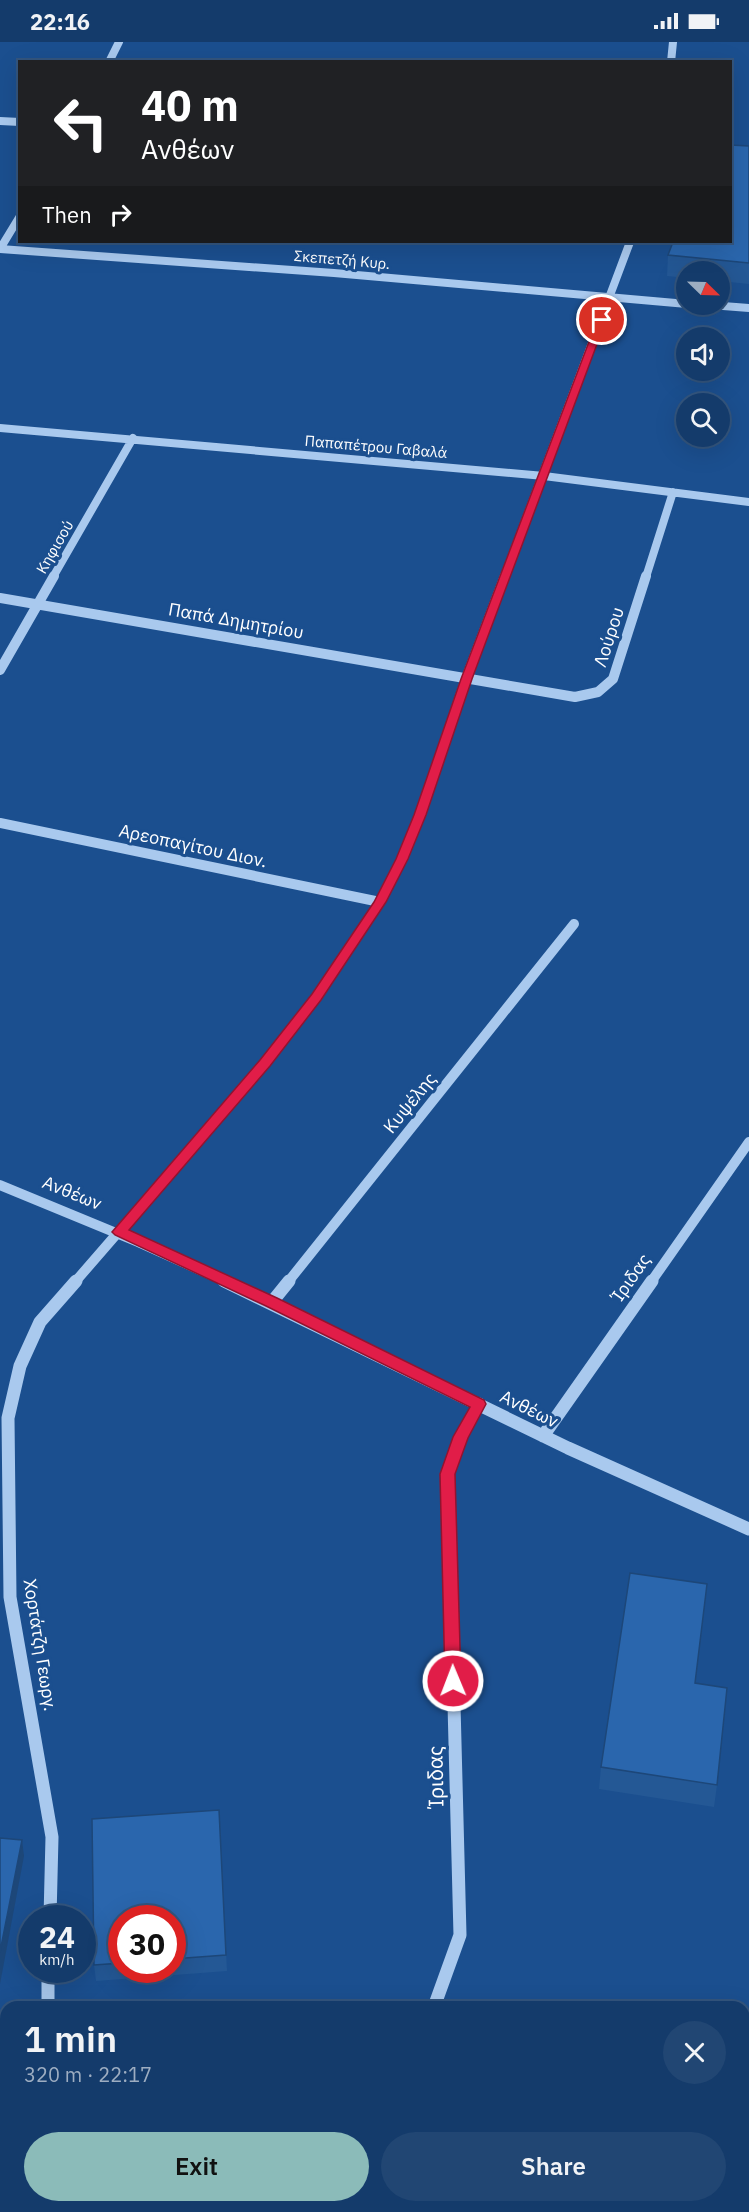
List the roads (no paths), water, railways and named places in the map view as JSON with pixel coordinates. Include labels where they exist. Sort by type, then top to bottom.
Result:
[{"type":"street","points":[[110,60],[119,42]]},
{"type":"street","points":[[671,60],[673,42]]},
{"type":"street","points":[[0,121],[18,122]]},
{"type":"street","points":[[0,249],[18,219]]},
{"type":"street","name":"Χορτάτζη Γεωργ.","points":[[50,1905],[52,1837],[5,1596],[8,1418],[20,1366],[40,1322],[265,1063],[316,997],[380,902],[402,859],[420,815],[466,679],[630,243]]},
{"type":"street","name":"Σκεπετζή Κυρ.","points":[[0,249],[334,273],[676,303]]},
{"type":"street","points":[[730,307],[749,308]]},
{"type":"street","name":"Παπαπέτρου Γαβαλά","points":[[0,428],[134,438],[544,476],[749,502]]},
{"type":"street","name":"Κηφισού","points":[[0,670],[134,438]]},
{"type":"street","name":"Λούρου","points":[[466,679],[568,697],[588,697],[605,690],[613,679],[673,492]]},
{"type":"street","name":"Παπά Δημητρίου","points":[[0,598],[466,679]]},
{"type":"street","name":"Αρεοπαγίτου Διον.","points":[[0,823],[380,902]]},
{"type":"street","name":"Κυψέλης","points":[[272,1302],[574,924]]},
{"type":"street","name":"Ίριδας","points":[[543,1436],[749,1142]]},
{"type":"street","name":"Ανθέων","points":[[0,1185],[120,1232],[272,1302],[543,1436],[749,1529]]},
{"type":"street","name":"Ίριδας","points":[[436,2001],[460,1935],[448,1474],[461,1437],[479,1404]]},
{"type":"street","points":[[48,1983],[48,2001]]}]
